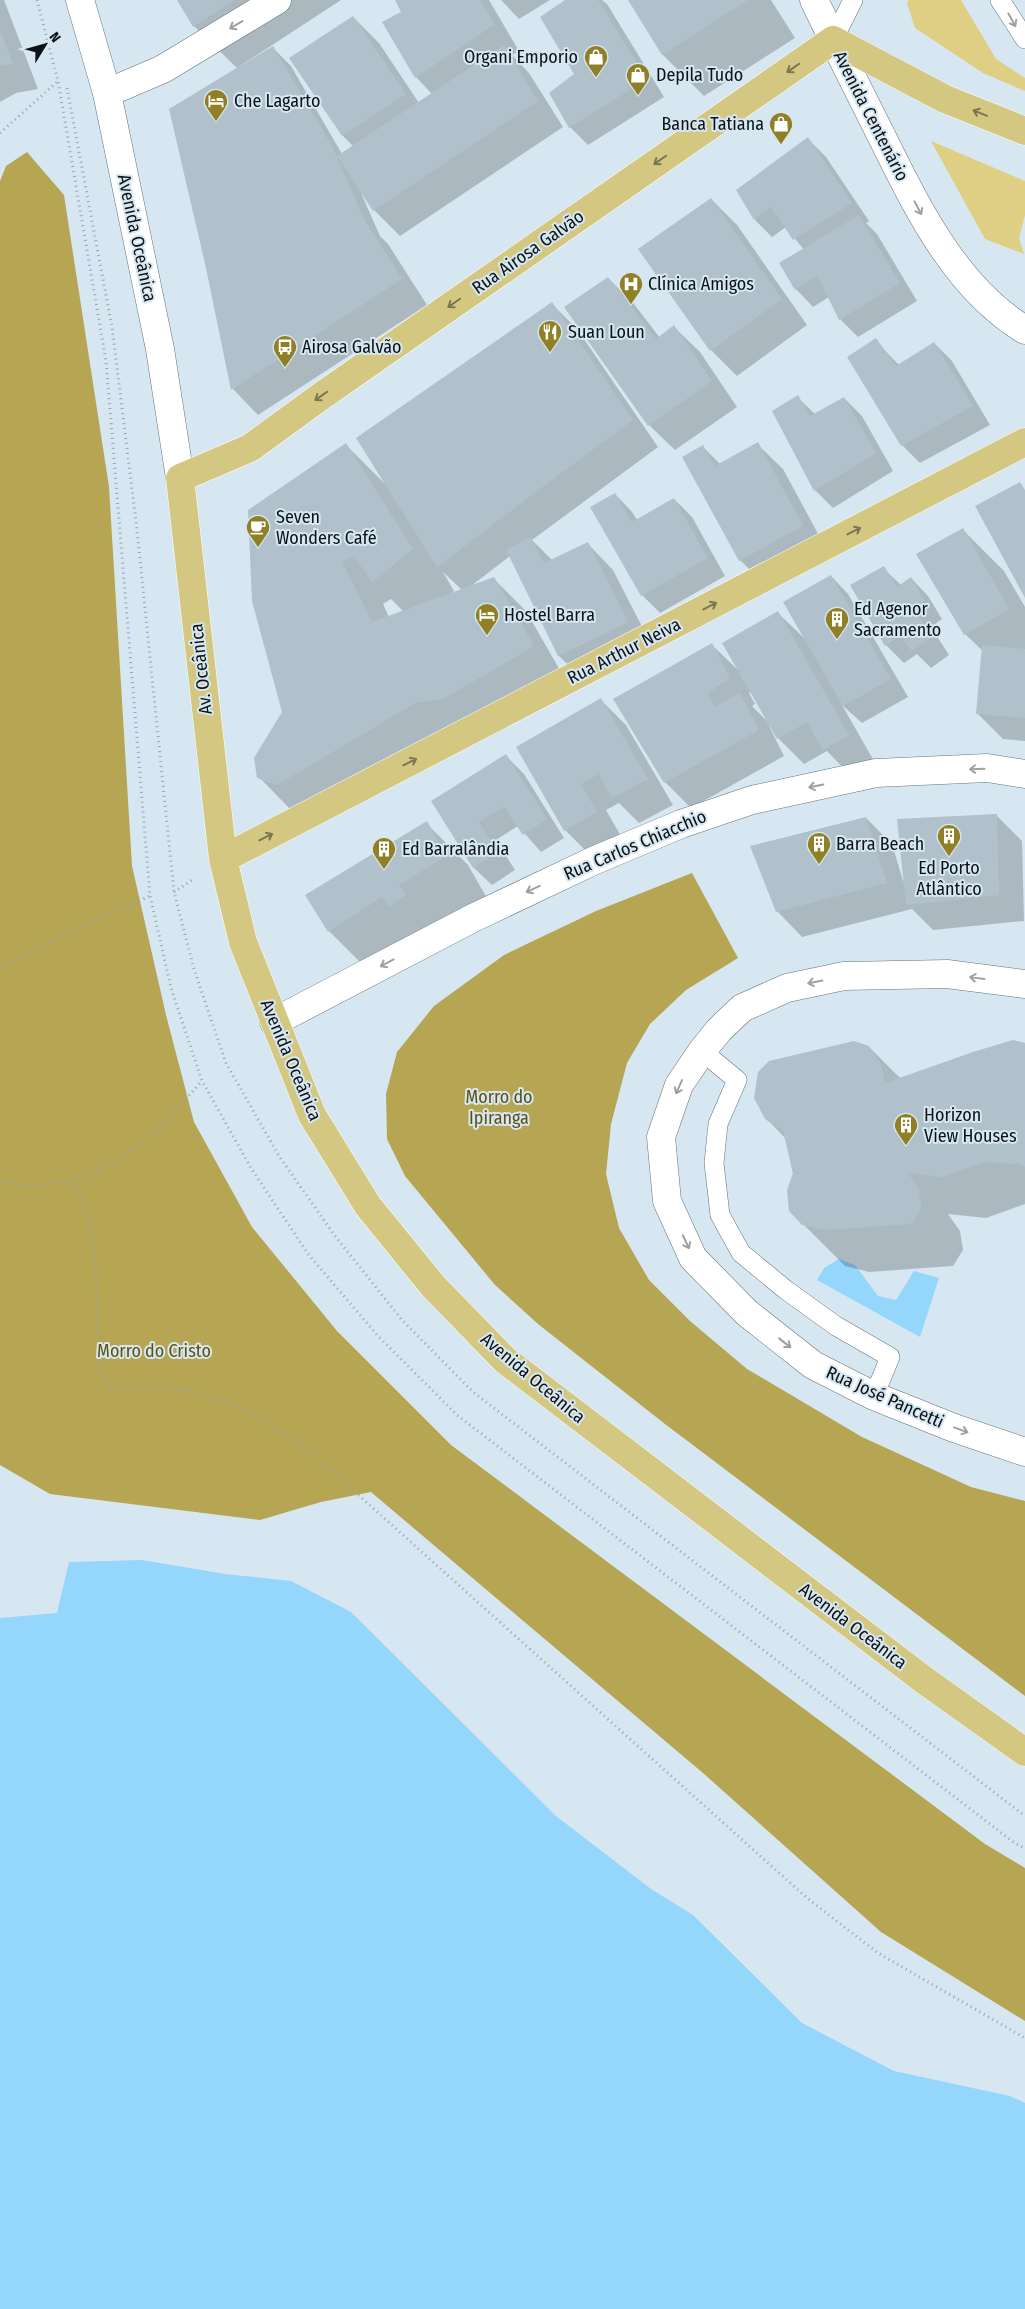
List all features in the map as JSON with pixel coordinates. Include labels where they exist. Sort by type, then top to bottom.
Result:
[{"type":"main road","name":"Avenida Centenário","points":[[833,40],[945,99],[1025,131]]},
{"type":"main road","name":"Rua Airosa Galvão","points":[[180,478],[250,448],[320,397],[833,40]]},
{"type":"main road","name":"Rua Arthur Neiva","points":[[223,859],[1025,442]]},
{"type":"main road","name":"Av. Oceânica","points":[[180,478],[223,859]]},
{"type":"main road","name":"Avenida Oceânica","points":[[223,859],[243,942],[312,1116],[368,1206],[432,1286],[505,1360],[924,1680],[1025,1752]]},
{"type":"street","name":"Avenida Oceânica","points":[[80,0],[107,93],[160,349],[180,478]]},
{"type":"street","points":[[107,93],[163,68],[278,0]]},
{"type":"street","points":[[814,0],[833,40]]},
{"type":"street","name":"Avenida Centenário","points":[[833,40],[921,214],[964,276],[1001,314],[1025,330]]},
{"type":"street","name":"Rua Carlos Chiacchio","points":[[274,1022],[473,918],[593,861],[681,824],[752,800],[876,773],[988,768],[1025,774]]},
{"type":"street","name":"Rua José Pancetti","points":[[1025,984],[947,974],[844,976],[787,988],[742,1008],[702,1051],[679,1085],[661,1137],[667,1201],[693,1258],[747,1312],[813,1365],[874,1396],[954,1428],[1025,1452]]},
{"type":"lane","name":"Rua Airosa Galvão","points":[[833,40],[853,0]]},
{"type":"lane","points":[[1000,0],[1025,40]]},
{"type":"lane","points":[[702,1051],[737,1080],[718,1124],[714,1163],[720,1215],[742,1253],[786,1290],[836,1326],[890,1357],[874,1396]]},
{"type":"path","points":[[37,0],[58,81],[106,361],[150,896],[171,988],[202,1081],[251,1168],[308,1254],[378,1336],[457,1415],[1016,1844],[1025,1848]]},
{"type":"path","points":[[0,133],[58,81]]},
{"type":"path","points":[[66,83],[112,327],[137,530],[174,892],[194,969],[226,1063],[278,1156],[335,1236],[402,1320],[474,1392],[1025,1816]]},
{"type":"path","points":[[0,969],[59,936],[150,896]]},
{"type":"path","points":[[0,1181],[27,1187],[74,1180],[121,1159],[158,1130],[202,1081]]},
{"type":"path","points":[[74,1180],[90,1220],[96,1274],[100,1371],[109,1387],[194,1390],[247,1411],[305,1447],[807,1898],[878,1953],[1025,2038]]},
{"type":"shaded area","points":[[909,0],[961,0],[996,59],[1025,78],[1025,91],[983,73],[915,28],[907,3]]},
{"type":"shaded area","points":[[931,141],[1025,181],[1025,215],[1019,238],[1024,254],[985,239]]},
{"type":"green space","name":"Morro do Cristo","points":[[27,152],[64,195],[109,487],[132,866],[166,1015],[194,1122],[252,1227],[337,1331],[451,1445],[985,1844],[1025,1868],[1025,2021],[881,1932],[703,1773],[371,1492],[321,1502],[260,1520],[50,1494],[0,1465],[0,181],[6,166]]},
{"type":"green space","name":"Morro do Ipiranga","points":[[692,873],[738,958],[686,990],[650,1024],[627,1063],[611,1124],[606,1174],[619,1228],[649,1280],[690,1321],[747,1369],[862,1437],[971,1487],[1025,1501],[1025,1696],[665,1424],[538,1324],[495,1285],[405,1176],[387,1139],[386,1094],[397,1052],[434,1006],[504,955],[596,911]]},
{"type":"water","points":[[839,1259],[855,1265],[878,1296],[896,1300],[914,1271],[939,1278],[920,1337],[817,1280],[824,1268]]},
{"type":"water","points":[[142,1560],[225,1574],[291,1581],[351,1612],[556,1816],[651,1889],[693,1915],[802,2023],[894,2071],[1010,2096],[1025,2103],[1025,2309],[0,2309],[0,1618],[57,1613],[69,1562]]},
{"type":"building","points":[[177,0],[234,0],[193,27]]},
{"type":"building","points":[[395,0],[480,0],[495,24],[415,78],[382,22],[401,12]]},
{"type":"building","points":[[565,0],[598,0],[647,79],[569,128],[549,93],[574,74],[540,17]]},
{"type":"building","points":[[628,0],[748,0],[662,55]]},
{"type":"building","points":[[353,16],[406,94],[342,136],[289,58]]},
{"type":"building","points":[[0,30],[13,64],[0,66]]},
{"type":"building","points":[[504,45],[538,101],[373,211],[337,156]]},
{"type":"building","points":[[273,46],[333,148],[363,217],[402,279],[231,390],[206,268],[169,109]]},
{"type":"building","points":[[808,137],[852,203],[793,240],[771,207],[754,220],[736,190]]},
{"type":"building","points":[[711,198],[782,299],[710,351],[638,249]]},
{"type":"building","points":[[859,215],[900,283],[839,320],[817,275],[795,290],[779,263]]},
{"type":"building","points":[[608,277],[656,339],[674,325],[712,381],[648,426],[564,307]]},
{"type":"building","points":[[552,302],[633,420],[437,567],[356,438]]},
{"type":"building","points":[[876,338],[896,366],[934,342],[973,406],[901,446],[847,357]]},
{"type":"building","points":[[798,395],[810,416],[844,397],[876,453],[814,491],[772,411]]},
{"type":"building","points":[[758,442],[803,526],[739,561],[682,457],[703,445],[715,466]]},
{"type":"building","points":[[346,443],[413,549],[372,582],[354,556],[342,562],[372,622],[494,577],[534,646],[443,699],[415,703],[277,785],[257,778],[254,758],[282,712],[252,601],[248,510]]},
{"type":"building","points":[[1020,482],[1025,490],[1025,598],[975,506]]},
{"type":"building","points":[[615,493],[632,522],[674,498],[708,558],[641,596],[590,507]]},
{"type":"building","points":[[963,528],[1009,609],[964,635],[916,554]]},
{"type":"building","points":[[531,537],[544,563],[588,542],[628,622],[558,656],[506,550]]},
{"type":"building","points":[[884,566],[897,587],[911,577],[925,601],[914,609],[932,637],[912,651],[900,636],[885,646],[850,585]]},
{"type":"building","name":"Ed Agenor Sacramento","points":[[831,575],[891,679],[843,706],[783,602]]},
{"type":"building","points":[[778,611],[849,735],[823,750],[807,722],[777,739],[722,643]]},
{"type":"building","points":[[712,643],[730,678],[708,693],[715,707],[740,693],[759,730],[664,783],[613,699]]},
{"type":"building","points":[[982,645],[1025,649],[1025,718],[976,714]]},
{"type":"building","points":[[601,698],[648,779],[612,798],[599,774],[581,784],[597,812],[564,831],[516,747]]},
{"type":"building","points":[[506,754],[547,819],[523,835],[504,807],[479,822],[498,852],[473,868],[431,801]]},
{"type":"building","name":"Ed Porto Atlântico","points":[[997,814],[999,895],[906,905],[897,819]]},
{"type":"building","name":"Barra Beach","points":[[866,817],[887,883],[776,912],[750,846]]},
{"type":"building","name":"Ed Barralândia","points":[[427,821],[446,856],[399,885],[406,895],[389,907],[382,897],[328,932],[305,895]]},
{"type":"building","name":"Horizon View Houses","points":[[1013,1040],[1025,1043],[1025,1167],[1019,1164],[984,1162],[943,1177],[908,1173],[918,1188],[922,1208],[911,1224],[826,1230],[802,1225],[789,1211],[787,1190],[793,1173],[783,1131],[765,1119],[754,1098],[758,1072],[769,1061],[854,1041],[869,1046],[881,1064],[885,1083]]},
{"type":"place","name":"Organi Emporio","points":[[596,78]]},
{"type":"place","name":"Depila Tudo","points":[[638,96]]},
{"type":"place","name":"Che Lagarto","points":[[216,122]]},
{"type":"place","name":"Banca Tatiana","points":[[781,145]]},
{"type":"place","name":"Clínica Amigos","points":[[631,305]]},
{"type":"place","name":"Suan Loun","points":[[550,353]]},
{"type":"place","name":"Airosa Galvão","points":[[285,368]]},
{"type":"place","name":"Seven Wonders Café","points":[[258,548]]},
{"type":"place","name":"Hostel Barra","points":[[487,636]]},
{"type":"place","name":"Ed Agenor Sacramento","points":[[837,640]]},
{"type":"place","name":"Ed Porto Atlântico","points":[[949,857]]},
{"type":"place","name":"Barra Beach","points":[[819,865]]},
{"type":"place","name":"Ed Barralândia","points":[[384,870]]},
{"type":"place","name":"Horizon View Houses","points":[[906,1146]]}]
